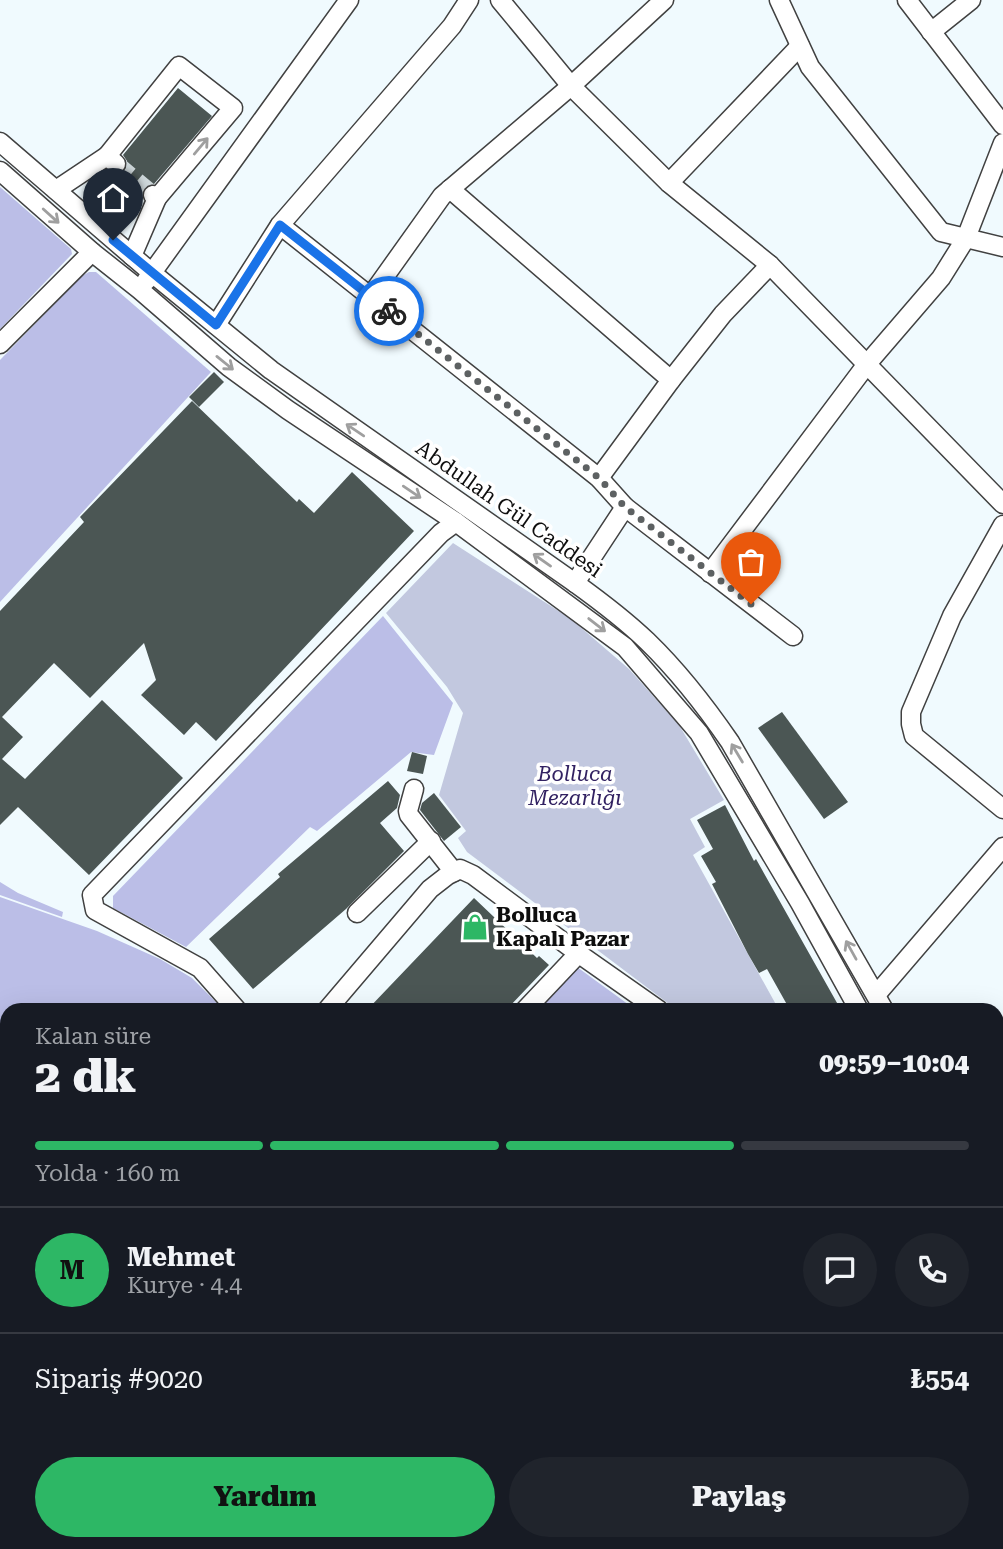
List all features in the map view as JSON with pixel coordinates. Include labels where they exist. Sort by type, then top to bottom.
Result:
[{"type":"street","points":[[140,290],[349,0]]},
{"type":"street","points":[[216,325],[280,225],[452,26],[469,0]]},
{"type":"street","points":[[500,0],[571,86],[669,183],[770,265],[1003,504]]},
{"type":"street","points":[[370,297],[442,196],[571,86],[664,0]]},
{"type":"street","points":[[907,0],[1003,125]]},
{"type":"street","points":[[931,32],[971,0]]},
{"type":"street","points":[[787,3],[800,46],[810,67],[941,232],[1003,247]]},
{"type":"street","points":[[669,183],[800,46]]},
{"type":"street","points":[[56,190],[112,160],[179,66],[233,108],[155,197],[132,256]]},
{"type":"street","name":"Abdullah Gül Caddesi","points":[[0,142],[152,273],[281,378],[575,583],[616,613],[649,642],[711,715],[763,796],[880,1002]]},
{"type":"street","points":[[710,573],[867,364],[941,278],[966,238],[1003,143]]},
{"type":"street","name":"Abdullah Gül Caddesi","points":[[0,171],[229,367],[288,410],[456,522],[625,647],[699,733],[800,903],[855,1003]]},
{"type":"street","points":[[450,188],[671,380]]},
{"type":"street","points":[[280,225],[599,478],[625,507],[793,636]]},
{"type":"street","points":[[0,344],[92,252]]},
{"type":"street","points":[[599,478],[723,314],[770,265]]},
{"type":"street","points":[[575,583],[625,507]]},
{"type":"street","points":[[231,1003],[200,968],[95,910],[92,895],[441,533],[456,522]]},
{"type":"street","points":[[1000,800],[914,736],[911,712],[953,616],[1003,526]]},
{"type":"street","points":[[414,789],[409,815],[454,872]]},
{"type":"street","points":[[358,913],[430,841]]},
{"type":"street","points":[[880,1002],[1003,847]]},
{"type":"street","points":[[333,1003],[430,889],[460,869],[473,874],[578,954],[649,1003]]},
{"type":"street","points":[[531,1003],[578,954]]},
{"type":"shaded area","points":[[0,187],[71,249],[72,254],[0,329]]},
{"type":"shaded area","points":[[89,272],[96,272],[211,372],[0,602],[0,360]]},
{"type":"shaded area","points":[[383,616],[453,703],[434,755],[411,752],[317,831],[310,827],[186,947],[113,908],[113,896]]},
{"type":"shaded area","points":[[0,882],[18,893],[63,912],[62,917],[0,895]]},
{"type":"shaded area","points":[[0,897],[97,931],[160,959],[192,978],[217,1003],[0,1003]]},
{"type":"shaded area","points":[[577,967],[626,1003],[544,1003]]},
{"type":"green space","name":"Bolluca Mezarlığı","points":[[453,543],[571,619],[629,669],[679,725],[724,800],[690,819],[705,847],[693,855],[775,1003],[668,1003],[467,852],[458,838],[466,831],[439,795],[463,713],[447,687],[386,613]]},
{"type":"building","points":[[178,88],[212,116],[154,184],[144,188],[140,208],[104,178],[109,173],[119,175],[125,171],[127,161],[123,155]]},
{"type":"building","points":[[214,372],[224,382],[199,407],[189,397]]},
{"type":"building","points":[[192,401],[297,502],[299,499],[314,513],[352,472],[414,531],[216,741],[196,722],[184,735],[141,695],[156,680],[144,643],[90,698],[54,663],[2,717],[23,737],[2,759],[25,779],[102,700],[183,778],[89,875],[18,807],[0,825],[0,611],[84,522],[80,517]]},
{"type":"building","points":[[782,712],[848,802],[824,819],[758,728]]},
{"type":"building","points":[[412,752],[427,756],[423,774],[407,771]]},
{"type":"building","points":[[388,781],[400,795],[397,808],[380,823],[404,851],[346,909],[253,989],[209,939],[280,877],[278,874]]},
{"type":"building","points":[[434,793],[461,827],[444,841],[420,810],[422,803]]},
{"type":"building","points":[[725,805],[754,861],[756,859],[837,1003],[786,1003],[767,969],[759,973],[712,884],[716,882],[701,856],[713,849],[697,820]]},
{"type":"building","name":"Bolluca Kapalı Pazar","points":[[474,898],[537,958],[539,956],[549,965],[513,1003],[374,1003]]},
{"type":"tunnel","points":[[116,164],[153,195]]},
{"type":"way so far","points":[[389,311],[599,478],[625,507],[751,604]]},
{"type":"place","name":"Bolluca Kapalı Pazar","points":[[475,927]]},
{"type":"route","points":[[113,240],[216,325],[280,225],[389,311]]}]
